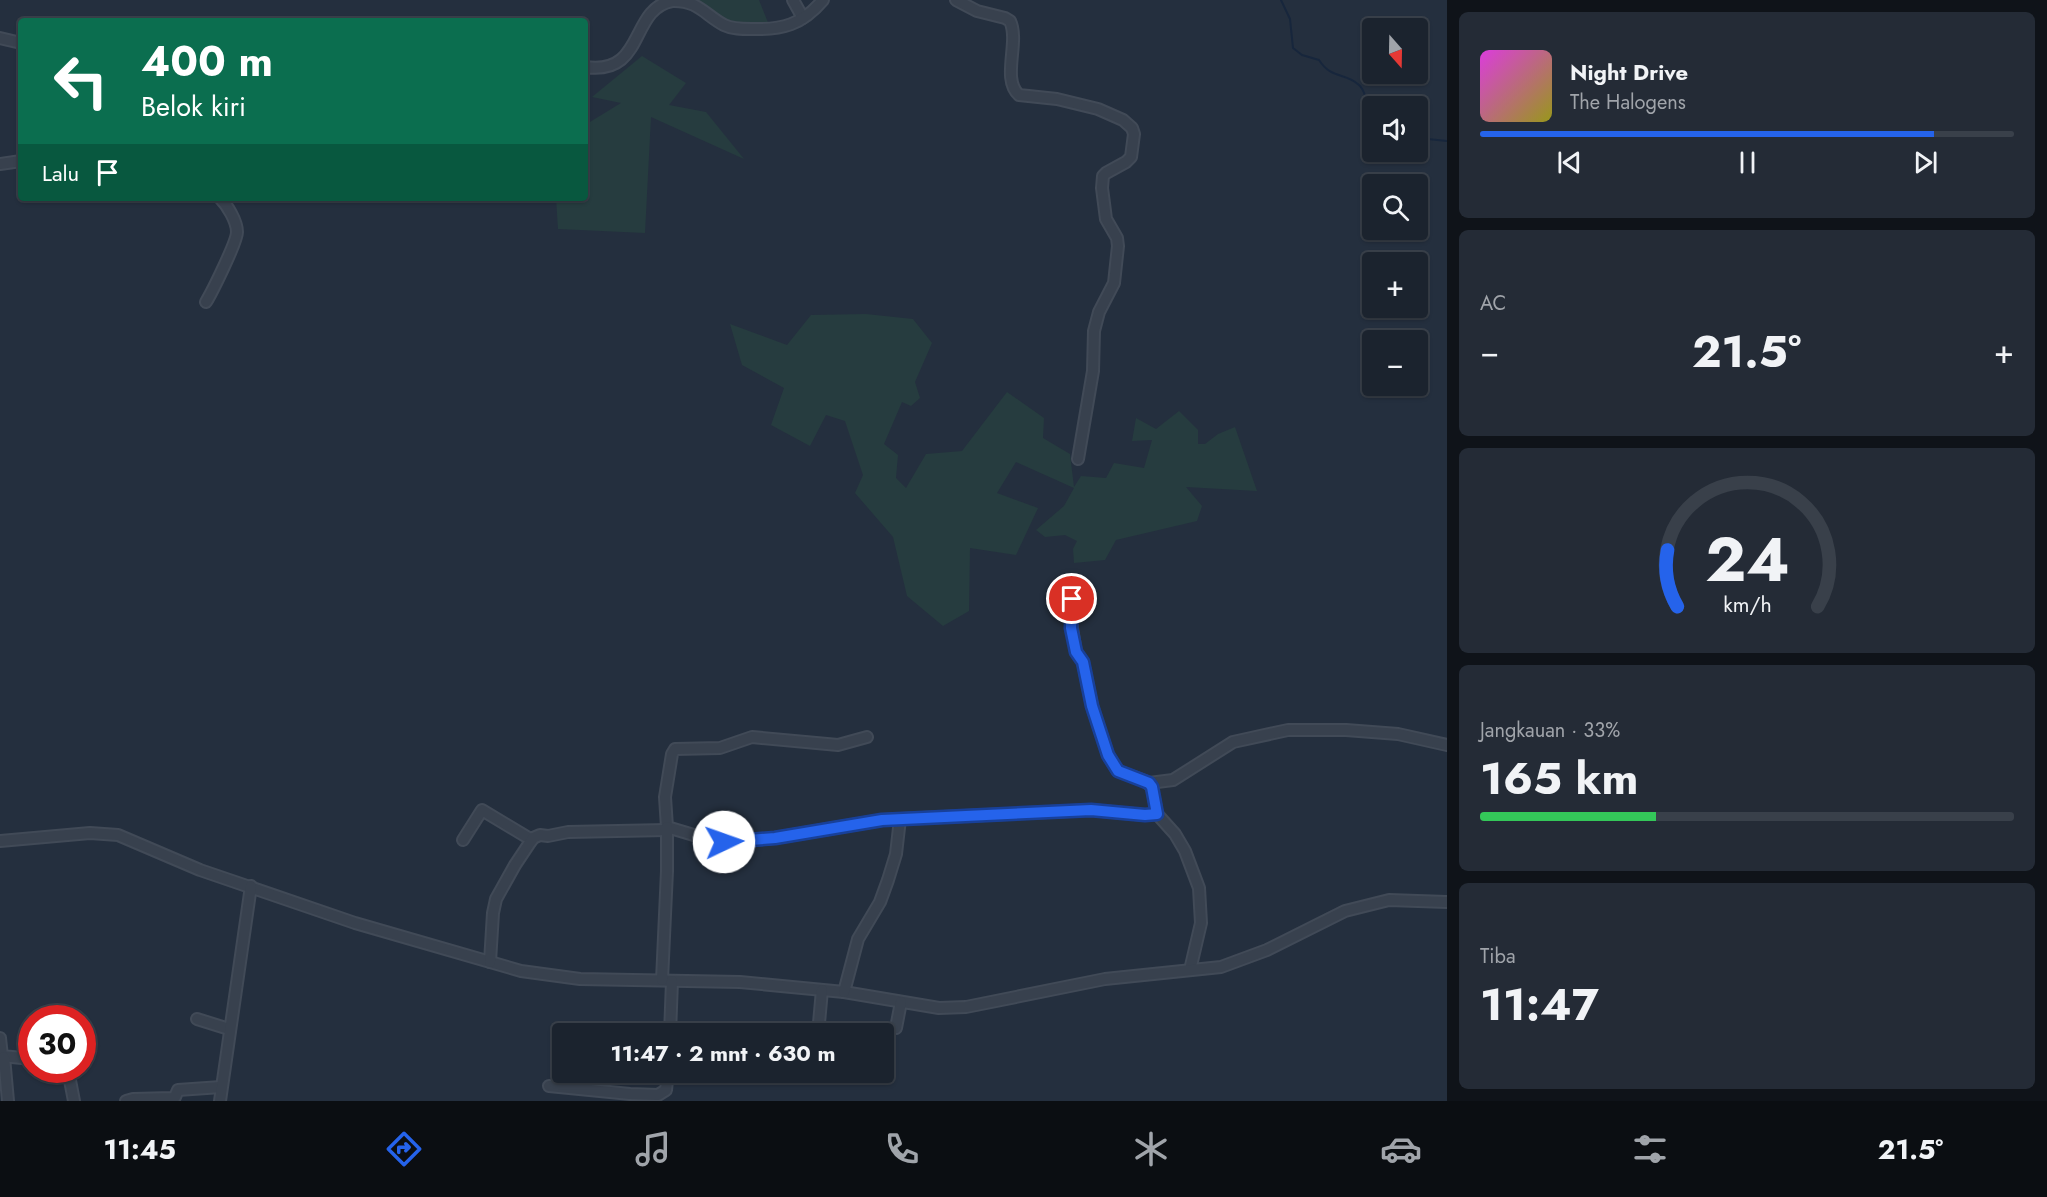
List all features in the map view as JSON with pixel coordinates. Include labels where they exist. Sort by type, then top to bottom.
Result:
[{"type":"street","points":[[588,67],[604,68],[620,61],[633,46],[647,19],[662,4],[672,1],[681,0],[696,4],[703,7],[722,24],[741,29],[781,29],[802,18],[823,0]]},
{"type":"street","points":[[793,0],[802,18]]},
{"type":"street","points":[[956,0],[971,9],[1010,21],[1013,37],[1012,85],[1019,95],[1057,99],[1098,110],[1123,120],[1134,134],[1131,157],[1103,176],[1102,188],[1106,219],[1119,246],[1114,283],[1099,312],[1094,331],[1093,371],[1078,459]]},
{"type":"street","points":[[0,38],[18,42]]},
{"type":"street","points":[[0,164],[18,161]]},
{"type":"street","points":[[206,302],[213,291],[237,232],[223,201]]},
{"type":"street","points":[[1076,584],[1072,599],[1071,628],[1076,652],[1083,662],[1092,706],[1106,750],[1118,771],[1149,783],[1173,780],[1233,742],[1288,730],[1346,730],[1398,734],[1447,745]]},
{"type":"street","points":[[669,1023],[666,790],[672,754],[675,749],[720,748],[752,737],[838,745],[867,737]]},
{"type":"street","points":[[1149,783],[1152,787],[1157,814],[1175,834],[1185,851],[1199,888],[1201,923],[1190,970]]},
{"type":"street","points":[[463,840],[481,810],[532,840]]},
{"type":"street","points":[[489,962],[496,899],[532,840],[540,835],[667,828],[707,839],[732,842],[775,838],[882,820],[1091,810],[1157,814]]},
{"type":"street","points":[[844,992],[858,939],[880,902],[891,869],[900,819]]},
{"type":"street","points":[[0,841],[90,833],[118,835],[182,863],[355,923],[521,971],[580,979],[740,982],[844,992],[939,1008],[966,1007],[1106,979],[1221,967],[1267,950],[1346,911],[1384,901],[1447,902]]},
{"type":"street","points":[[219,1101],[251,886]]},
{"type":"street","points":[[819,1023],[822,990]]},
{"type":"street","points":[[896,1028],[901,1002]]},
{"type":"street","points":[[197,1019],[229,1029]]},
{"type":"street","points":[[0,1038],[8,1101]]},
{"type":"street","points":[[4,1057],[18,1058]]},
{"type":"street","points":[[71,1083],[74,1101]]},
{"type":"street","points":[[549,1086],[658,1095],[666,1090],[667,1083]]},
{"type":"street","points":[[126,1101],[172,1098],[178,1090],[221,1087]]},
{"type":"green space","points":[[680,0],[759,0],[769,25],[727,24]]},
{"type":"green space","points":[[642,56],[686,83],[669,105],[706,112],[744,159],[651,117],[645,233],[558,229],[556,201],[588,201],[588,123],[621,103],[592,97]]},
{"type":"green space","points":[[866,314],[913,319],[932,343],[915,382],[920,398],[911,406],[902,402],[884,444],[898,455],[896,478],[906,488],[926,454],[962,451],[1007,392],[1044,418],[1043,438],[1070,454],[1074,487],[1081,476],[1106,478],[1114,463],[1144,468],[1152,440],[1132,441],[1136,418],[1156,429],[1179,411],[1198,430],[1198,444],[1205,444],[1218,434],[1235,427],[1257,491],[1186,487],[1202,506],[1197,521],[1116,540],[1105,560],[1074,563],[1073,549],[1077,541],[1065,535],[1045,537],[1036,530],[1064,506],[1074,488],[1016,462],[997,493],[1038,508],[1016,555],[970,548],[969,611],[943,626],[907,596],[893,537],[855,493],[863,475],[845,421],[826,415],[810,446],[771,425],[784,388],[742,365],[730,324],[787,345],[811,315]]},
{"type":"waterway","points":[[1281,0],[1290,19],[1293,48],[1302,55],[1319,60],[1329,71],[1354,81],[1365,96]]},
{"type":"waterway","points":[[1428,139],[1447,141]]},
{"type":"route","points":[[724,842],[775,838],[882,820],[1091,810],[1157,814],[1152,787],[1149,783],[1118,771],[1108,755],[1092,706],[1083,662],[1076,652],[1071,628],[1072,599]]}]
